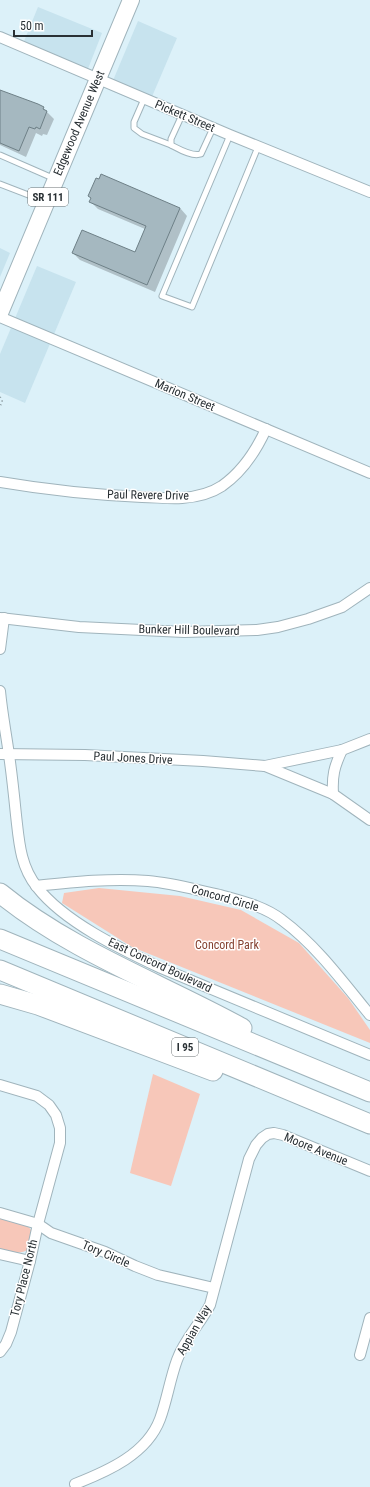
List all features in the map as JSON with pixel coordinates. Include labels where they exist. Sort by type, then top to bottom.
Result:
[{"type":"highway","points":[[0,893],[43,924],[80,946],[209,1010],[301,1064]]},
{"type":"highway","name":"I 95","points":[[0,939],[370,1092]]},
{"type":"highway","name":"I 95","points":[[0,970],[370,1124]]},
{"type":"highway","points":[[0,994],[38,1005],[214,1071],[290,1090]]},
{"type":"main road","name":"Edgewood Avenue West","points":[[0,314],[46,202],[99,80],[131,0]]},
{"type":"street","name":"Pickett Street","points":[[1,39],[258,147],[370,192]]},
{"type":"street","name":"Marion Street","points":[[0,317],[370,473]]},
{"type":"street","name":"Paul Revere Drive","points":[[0,482],[34,488],[123,496],[181,498],[205,494],[222,486],[236,474],[248,461],[258,446],[266,429]]},
{"type":"street","name":"Bunker Hill Boulevard","points":[[2,618],[79,627],[176,631],[257,630],[278,627],[308,619],[342,607],[370,588]]},
{"type":"street","points":[[0,649],[2,618]]},
{"type":"street","name":"East Concord Boulevard","points":[[0,691],[5,754],[20,848],[26,869],[36,886],[50,901],[63,912],[105,940],[132,955],[370,1055]]},
{"type":"street","name":"Paul Jones Drive","points":[[5,754],[100,756],[203,761],[265,766],[342,750],[370,739]]},
{"type":"street","points":[[333,794],[332,780],[335,765],[342,750]]},
{"type":"street","name":"Paul Jones Drive","points":[[265,766],[333,794],[370,820]]},
{"type":"street","name":"Concord Circle","points":[[36,886],[97,880],[148,881],[179,885],[238,900],[262,908],[281,919],[305,939],[322,956],[370,1015]]},
{"type":"street","name":"Tory Place North","points":[[0,1085],[37,1096],[49,1105],[56,1116],[60,1128],[60,1143],[11,1332],[6,1344],[0,1352]]},
{"type":"street","name":"Moore Avenue","points":[[262,1138],[268,1134],[283,1135],[370,1171]]},
{"type":"street","name":"Appian Way","points":[[75,1484],[101,1474],[134,1454],[150,1438],[159,1420],[177,1360],[184,1344],[203,1318],[210,1305],[249,1159],[256,1145],[262,1138]]},
{"type":"street","name":"Tory Circle","points":[[0,1213],[38,1224],[50,1233],[104,1252],[146,1271],[214,1288]]},
{"type":"street","points":[[0,1254],[30,1261]]},
{"type":"street","points":[[360,1355],[370,1318]]},
{"type":"lane","points":[[144,99],[134,122],[134,128],[142,134],[197,155],[201,154],[213,128]]},
{"type":"lane","points":[[171,145],[171,139],[182,115]]},
{"type":"lane","points":[[230,135],[162,296],[192,307],[258,147]]},
{"type":"lane","points":[[0,155],[56,179]]},
{"type":"lane","points":[[0,184],[46,202]]},
{"type":"path","points":[[0,397],[2,401],[0,407]]},
{"type":"shaded area","points":[[38,7],[102,33],[84,79],[20,51]]},
{"type":"shaded area","points":[[138,21],[177,38],[148,106],[109,90]]},
{"type":"shaded area","points":[[0,248],[10,253],[0,277]]},
{"type":"shaded area","points":[[37,266],[76,282],[25,403],[0,392],[0,354]]},
{"type":"green space","name":"Concord Park","points":[[99,888],[180,896],[241,910],[299,943],[348,998],[370,1030],[370,1043],[132,947],[62,903],[64,893]]},
{"type":"green space","points":[[153,1074],[200,1094],[171,1186],[130,1173]]},
{"type":"green space","points":[[0,1218],[19,1222],[31,1230],[32,1234],[28,1250],[11,1252],[0,1249]]},
{"type":"building","points":[[0,90],[38,104],[44,107],[43,109],[47,111],[40,129],[36,127],[35,129],[29,127],[19,151],[0,143]]},
{"type":"building","points":[[101,174],[180,208],[147,285],[72,253],[82,230],[135,252],[146,226],[89,202],[91,198],[88,196],[96,178],[99,179]]}]
